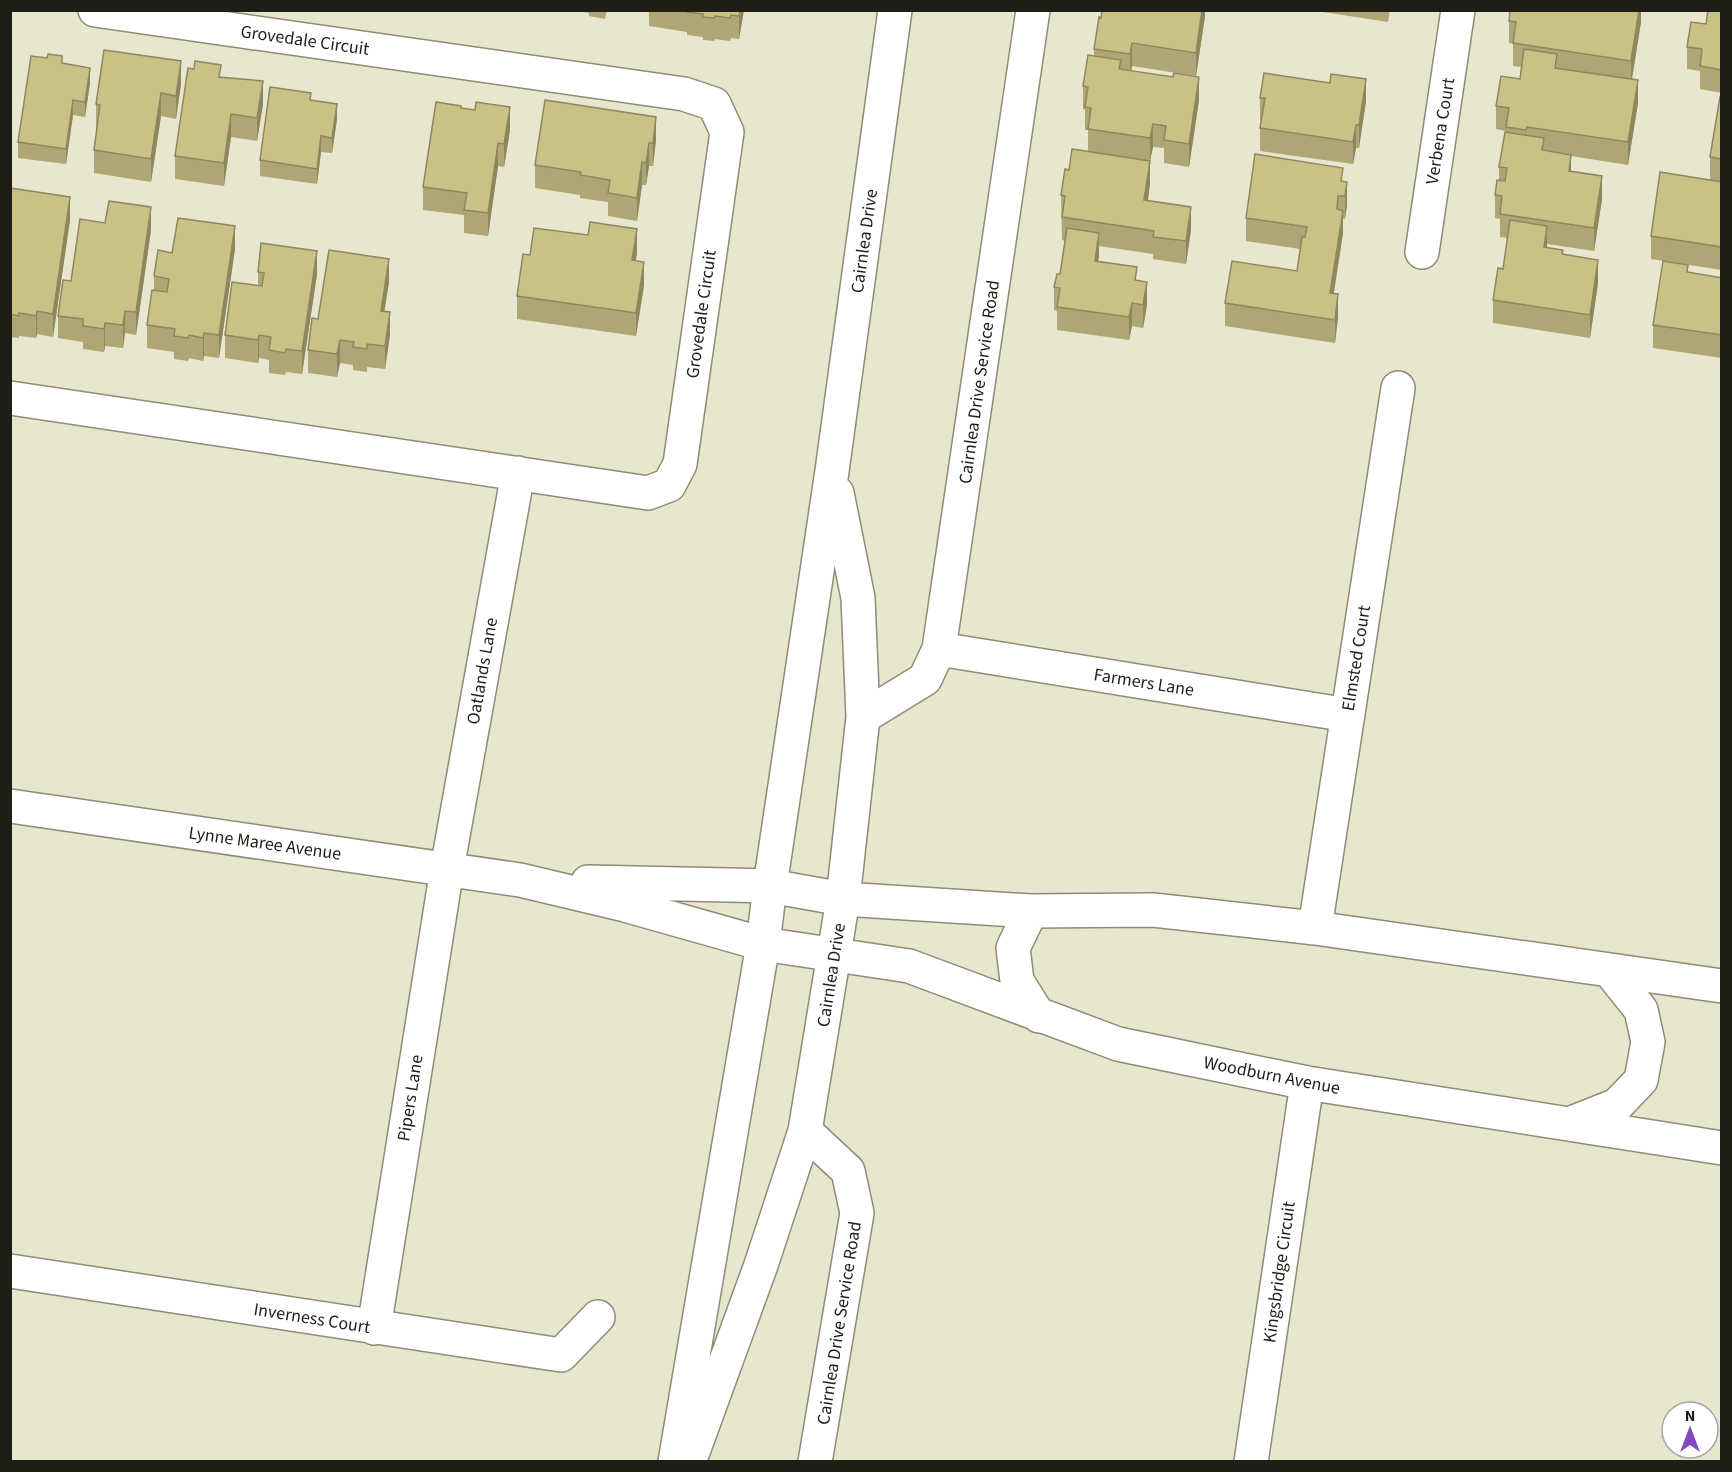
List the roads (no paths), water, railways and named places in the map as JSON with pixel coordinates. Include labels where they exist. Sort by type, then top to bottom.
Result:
[{"type":"street","name":"Grovedale Circuit","points":[[10,398],[648,493],[669,485],[680,464],[727,132],[714,104],[684,94],[95,10]]},
{"type":"street","name":"Cairnlea Drive","points":[[675,1461],[763,944],[832,471],[895,10]]},
{"type":"street","name":"Cairnlea Drive Service Road","points":[[863,717],[925,679],[939,650],[1033,10]]},
{"type":"street","name":"Verbena Court","points":[[1422,252],[1458,10]]},
{"type":"street","name":"Elmsted Court","points":[[1315,928],[1398,388]]},
{"type":"street","name":"Cairnlea Drive","points":[[689,1461],[761,1265],[805,1131],[843,899],[863,717],[858,598],[832,471]]},
{"type":"street","name":"Oatlands Lane","points":[[447,869],[518,473]]},
{"type":"street","name":"Farmers Lane","points":[[939,650],[1348,715]]},
{"type":"street","name":"Lynne Maree Avenue","points":[[10,806],[520,880],[625,905],[763,944],[834,954]]},
{"type":"street","name":"Pipers Lane","points":[[374,1328],[447,869]]},
{"type":"street","name":"Lynne Maree Avenue","points":[[520,880],[770,886],[843,899]]},
{"type":"street","points":[[843,899],[1031,911],[1153,910],[1315,928],[1722,986]]},
{"type":"street","points":[[1031,911],[1013,948],[1017,981],[1039,1016]]},
{"type":"street","name":"Woodburn Avenue","points":[[834,954],[909,966],[1118,1044],[1307,1083],[1722,1148]]},
{"type":"street","points":[[1569,1125],[1617,1105],[1641,1080],[1648,1042],[1641,1010],[1610,970]]},
{"type":"street","name":"Kingsbridge Circuit","points":[[1251,1461],[1307,1083]]},
{"type":"street","name":"Cairnlea Drive Service Road","points":[[805,1131],[848,1171],[857,1213],[815,1461]]},
{"type":"street","name":"Inverness Court","points":[[10,1271],[561,1355],[598,1317]]}]
